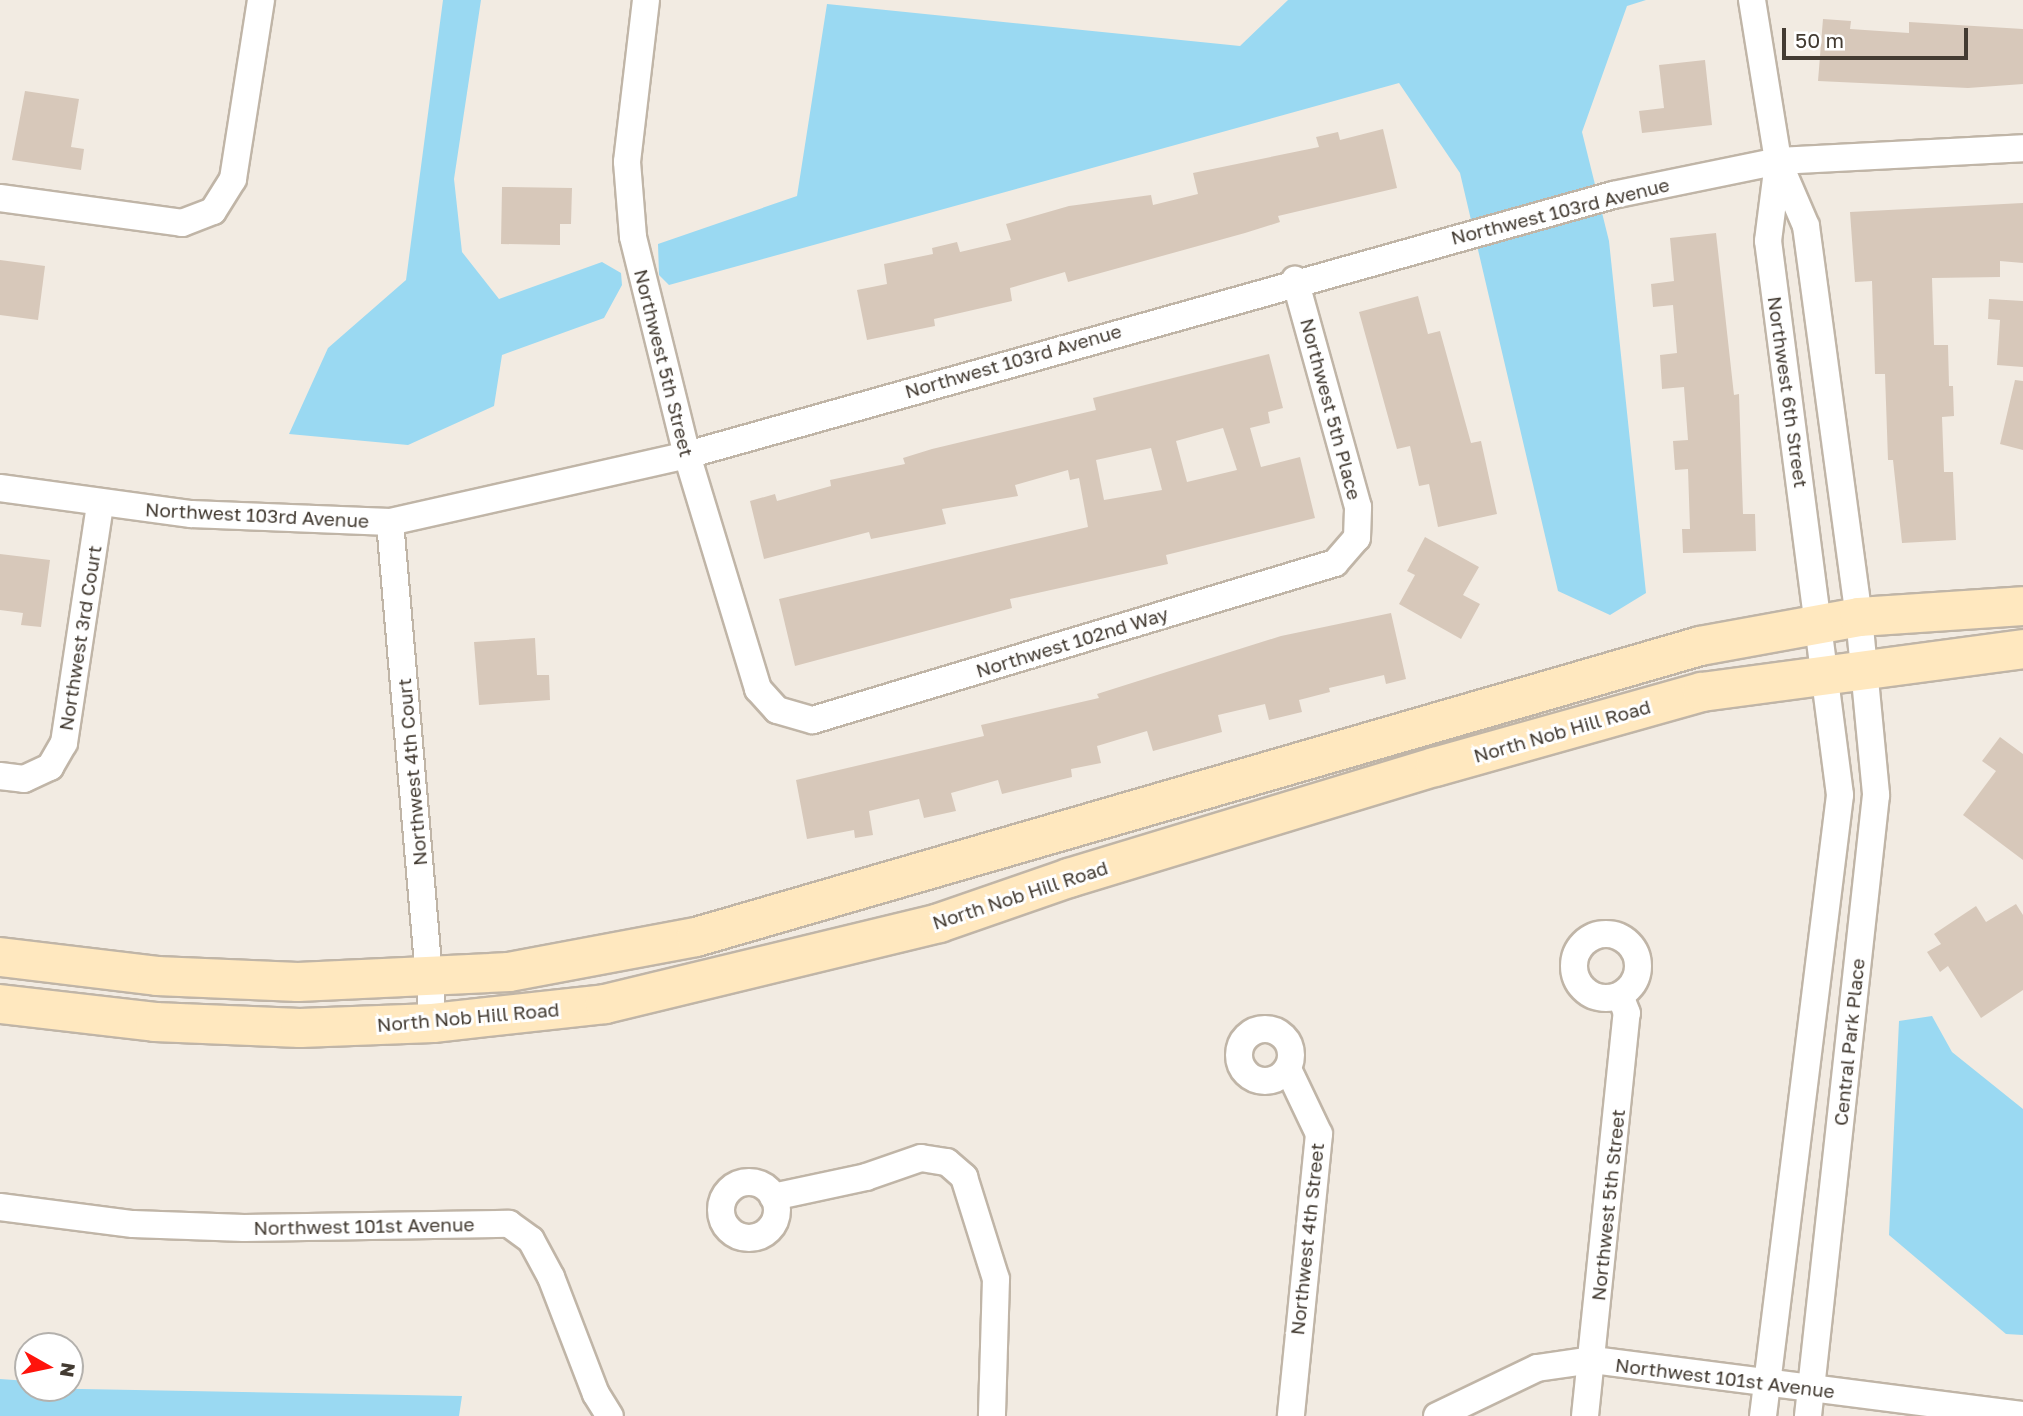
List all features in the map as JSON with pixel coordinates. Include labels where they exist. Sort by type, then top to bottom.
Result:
[{"type":"main road","points":[[0,957],[170,976],[298,982],[430,979],[509,972],[696,937],[1700,646],[1859,617],[2023,606]]},
{"type":"main road","name":"North Nob Hill Road","points":[[0,1004],[155,1022],[299,1028],[433,1023],[605,1004],[939,923],[1069,877],[1448,763],[1702,692],[1864,667],[2023,649]]},
{"type":"street","points":[[0,198],[182,223],[213,211],[233,179],[261,0]]},
{"type":"street","name":"Northwest 5th Street","points":[[646,0],[627,162],[633,237],[687,454],[758,689],[777,710]]},
{"type":"street","name":"Northwest 6th Street","points":[[1752,0],[1778,161],[1806,226],[1864,667]]},
{"type":"street","name":"Northwest 103rd Avenue","points":[[0,488],[100,505],[390,522],[687,454],[1296,280],[1613,195],[1778,161],[2023,148]]},
{"type":"street","name":"Northwest 6th Street","points":[[1778,161],[1768,242],[1824,674]]},
{"type":"street","name":"Northwest 5th Place","points":[[1296,280],[1358,507],[1357,538]]},
{"type":"street","name":"Northwest 3rd Court","points":[[0,776],[24,779],[50,767],[64,743],[100,505]]},
{"type":"street","name":"Northwest 4th Court","points":[[390,522],[433,1023]]},
{"type":"street","name":"Northwest 102nd Way","points":[[777,710],[813,720],[1335,563],[1357,538]]},
{"type":"street","name":"Central Park Place","points":[[1808,1416],[1876,795],[1864,667]]},
{"type":"street","name":"Central Park Place","points":[[1763,1416],[1840,795],[1824,674]]},
{"type":"street","name":"Northwest 5th Street","points":[[1585,1416],[1593,1360],[1627,1013],[1620,996]]},
{"type":"street","name":"Northwest 4th Street","points":[[1288,1069],[1319,1134],[1291,1416]]},
{"type":"street","points":[[773,1197],[866,1177],[921,1158],[947,1163],[964,1177],[996,1279],[992,1416]]},
{"type":"street","name":"Northwest 101st Avenue","points":[[0,1207],[133,1224],[244,1228],[509,1224],[531,1240],[551,1277],[596,1394],[610,1416]]},
{"type":"street","name":"Northwest 101st Avenue","points":[[1437,1416],[1537,1368],[1593,1360],[2023,1415]]},
{"type":"water","points":[[443,0],[481,0],[454,179],[462,252],[499,299],[602,262],[621,273],[622,285],[604,318],[502,355],[494,406],[408,445],[289,434],[328,348],[406,280]]},
{"type":"water","points":[[1288,0],[1646,0],[1627,6],[1582,132],[1609,241],[1646,593],[1610,615],[1558,591],[1460,173],[1399,83],[669,285],[659,275],[658,244],[797,196],[827,4],[1240,46]]},
{"type":"water","points":[[1932,1016],[1952,1052],[2023,1109],[2023,1335],[2006,1334],[1889,1235],[1899,1021]]},
{"type":"water","points":[[0,1379],[14,1380],[14,1402],[84,1402],[84,1389],[462,1396],[459,1416],[0,1416]]},
{"type":"building","points":[[1823,19],[1851,21],[1850,29],[1909,33],[1909,22],[2023,29],[2023,84],[1968,88],[1818,81]]},
{"type":"building","points":[[1705,60],[1712,125],[1642,133],[1639,111],[1664,108],[1659,65]]},
{"type":"building","points":[[25,91],[79,99],[71,147],[84,149],[81,170],[12,160]]},
{"type":"building","points":[[1383,129],[1397,188],[1278,216],[1280,222],[1068,282],[1065,272],[1010,288],[1012,301],[934,319],[935,326],[867,340],[857,290],[887,284],[884,264],[933,254],[932,248],[957,242],[960,252],[1011,240],[1006,224],[1069,206],[1151,195],[1153,205],[1198,194],[1193,173],[1319,147],[1316,137],[1338,132],[1340,140]]},
{"type":"building","points":[[502,187],[572,188],[571,224],[560,224],[560,245],[501,244]]},
{"type":"building","points":[[2023,203],[2023,263],[2000,261],[2000,277],[1932,278],[1934,345],[1948,345],[1949,386],[1953,386],[1954,416],[1942,417],[1944,472],[1953,472],[1956,540],[1902,543],[1893,460],[1888,460],[1885,374],[1875,374],[1872,281],[1855,282],[1850,212]]},
{"type":"building","points":[[1716,233],[1734,395],[1739,394],[1743,514],[1755,514],[1756,551],[1683,553],[1682,529],[1690,529],[1688,469],[1675,470],[1673,441],[1688,440],[1684,387],[1662,389],[1660,355],[1677,353],[1673,305],[1653,307],[1651,284],[1674,281],[1670,238]]},
{"type":"building","points":[[0,260],[45,266],[38,320],[0,315]]},
{"type":"building","points":[[1418,296],[1428,334],[1440,331],[1471,443],[1481,441],[1497,514],[1438,527],[1429,484],[1419,486],[1410,446],[1397,449],[1359,312]]},
{"type":"building","points":[[1989,299],[2023,301],[2023,367],[1997,365],[2000,320],[1988,319]]},
{"type":"building","points":[[1269,354],[1283,408],[1268,412],[1270,423],[1250,428],[1261,467],[1300,457],[1315,518],[1166,555],[1168,564],[1010,599],[1012,608],[795,666],[779,599],[1088,527],[1079,478],[1070,480],[1068,470],[1015,485],[1018,496],[942,509],[946,524],[871,539],[869,532],[764,559],[750,501],[775,494],[777,501],[831,486],[830,480],[905,464],[903,458],[932,449],[1096,410],[1093,398]],"holes":[[[1223,428],[1237,470],[1187,482],[1176,441]],[[1151,448],[1162,490],[1104,500],[1096,460]]]},
{"type":"building","points":[[2015,380],[2023,381],[2023,450],[2000,444]]},
{"type":"building","points":[[1425,537],[1479,567],[1463,595],[1480,604],[1461,639],[1399,604],[1415,575],[1407,571]]},
{"type":"building","points":[[0,554],[50,560],[41,627],[21,625],[23,613],[0,610]]},
{"type":"building","points":[[1391,613],[1406,679],[1386,684],[1384,675],[1329,688],[1330,692],[1299,700],[1302,712],[1269,720],[1265,704],[1218,715],[1222,732],[1153,751],[1147,731],[1097,746],[1101,763],[1071,769],[1072,777],[1002,794],[998,780],[951,793],[956,811],[924,818],[919,799],[869,811],[873,835],[855,838],[854,830],[807,839],[796,780],[984,736],[981,725],[1099,698],[1097,694],[1281,636]]},
{"type":"building","points":[[535,638],[537,675],[549,675],[550,700],[479,705],[474,642]]},
{"type":"building","points":[[2000,737],[2023,754],[2023,860],[1963,815],[1996,771],[1982,761]]},
{"type":"building","points":[[2016,904],[2023,915],[2023,990],[1981,1018],[1948,966],[1940,972],[1927,952],[1941,944],[1934,934],[1976,906],[1986,922]]}]
